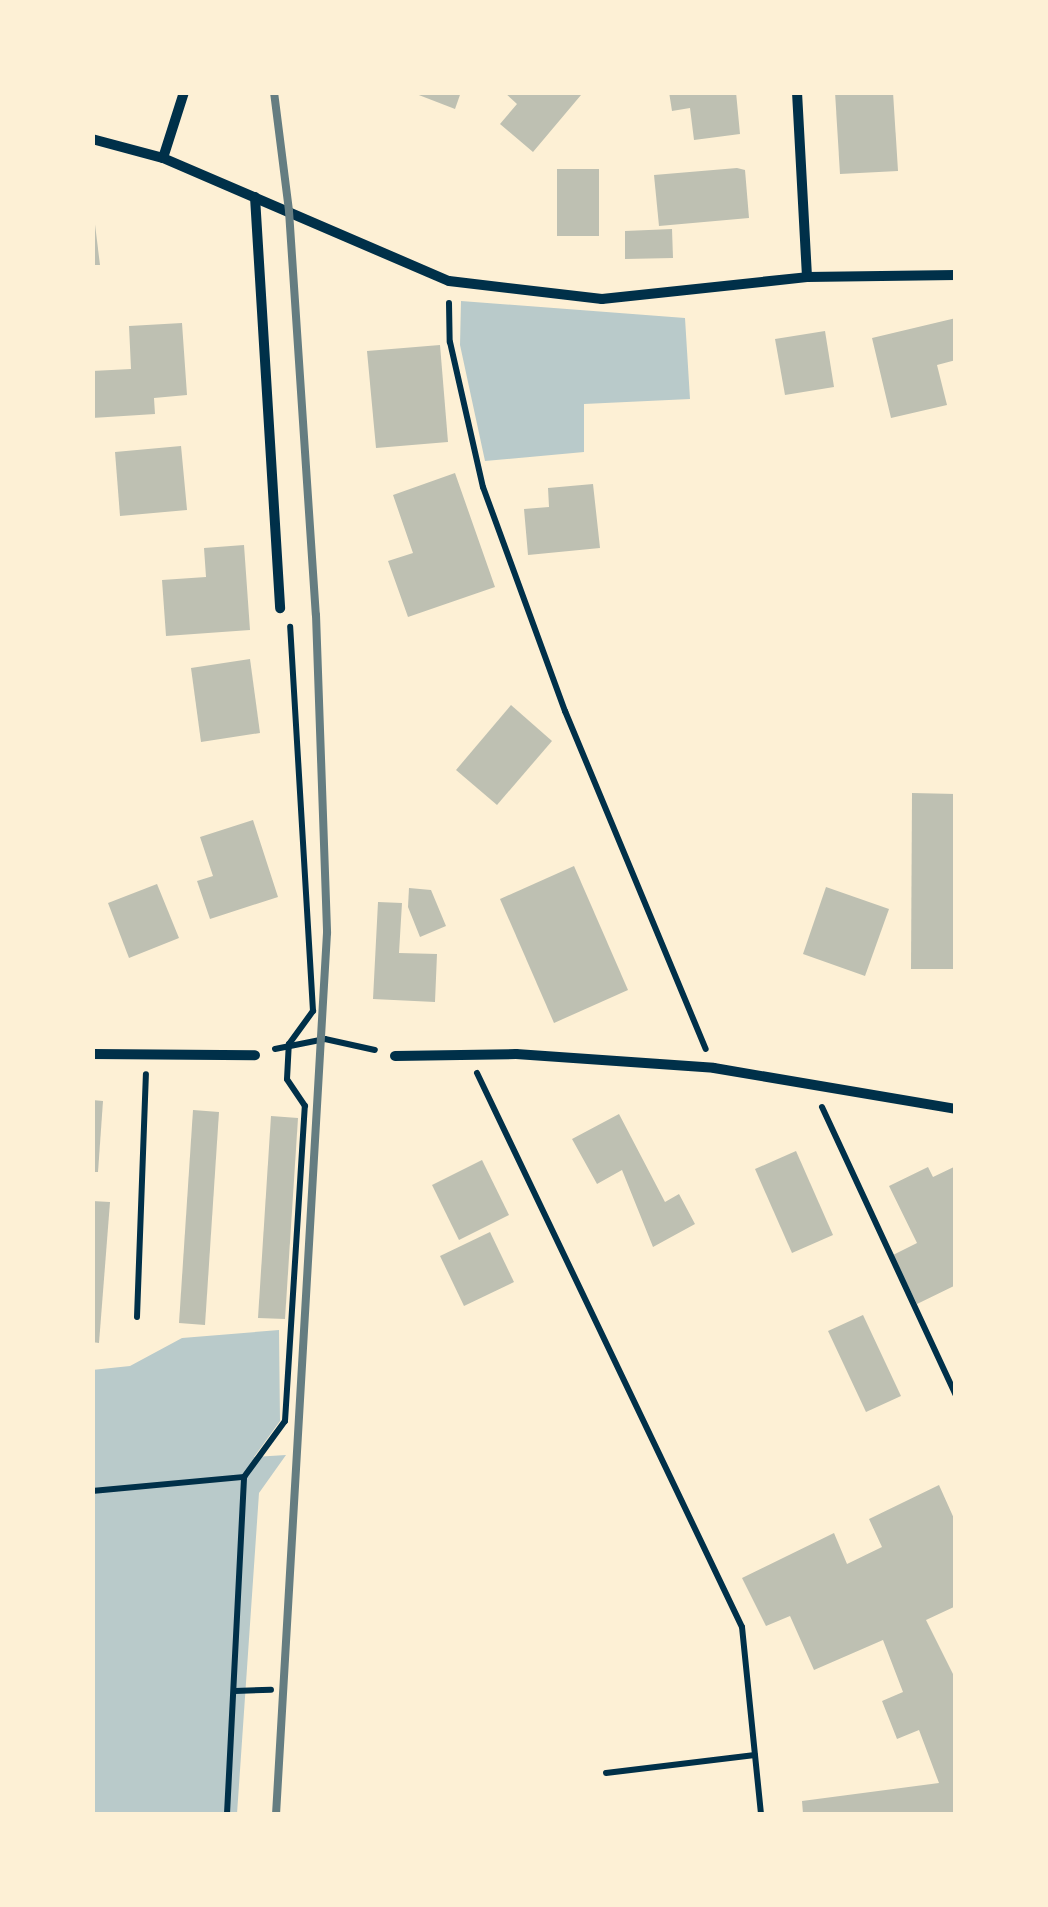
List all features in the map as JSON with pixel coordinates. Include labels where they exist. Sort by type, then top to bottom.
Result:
[{"type":"street","points":[[163,158],[184,92]]},
{"type":"street","points":[[797,92],[807,277]]},
{"type":"street","points":[[92,139],[163,158],[449,282],[602,299],[807,277],[956,274]]},
{"type":"street","points":[[255,197],[280,608]]},
{"type":"street","points":[[394,1056],[468,1053],[714,1068],[956,1109]]},
{"type":"street","points":[[92,1054],[255,1055]]},
{"type":"path","points":[[449,282],[450,342],[483,486],[565,710],[714,1068]]},
{"type":"path","points":[[227,1814],[244,1476],[285,1421],[306,1106],[288,1079],[289,1044],[313,1012],[290,627],[280,608]]},
{"type":"path","points":[[255,1055],[289,1044],[343,1040],[394,1056]]},
{"type":"path","points":[[468,1053],[742,1627],[762,1814]]},
{"type":"path","points":[[137,1318],[146,1055]]},
{"type":"path","points":[[811,1083],[956,1396]]},
{"type":"path","points":[[92,1491],[244,1476]]},
{"type":"path","points":[[235,1691],[271,1690]]},
{"type":"path","points":[[606,1773],[755,1755]]},
{"type":"shaded area","points":[[461,301],[685,318],[690,399],[584,404],[584,452],[485,461],[460,345]]},
{"type":"shaded area","points":[[279,1330],[280,1421],[254,1457],[286,1455],[259,1493],[237,1814],[93,1814],[92,1370],[130,1366],[182,1338]]},
{"type":"building","points":[[411,92],[461,92],[455,109]]},
{"type":"building","points":[[504,92],[581,95],[533,152],[500,124],[517,104]]},
{"type":"building","points":[[669,92],[736,92],[740,134],[694,140],[690,108],[672,111]]},
{"type":"building","points":[[835,92],[893,92],[898,171],[840,174]]},
{"type":"building","points":[[557,169],[599,169],[599,236],[557,236]]},
{"type":"building","points":[[745,170],[749,218],[659,226],[654,175]]},
{"type":"building","points":[[92,200],[100,265],[92,265]]},
{"type":"building","points":[[672,229],[673,258],[625,259],[625,231]]},
{"type":"building","points":[[956,318],[956,360],[937,365],[947,405],[891,418],[872,338]]},
{"type":"building","points":[[182,323],[187,395],[154,398],[155,414],[92,418],[92,371],[131,369],[129,326]]},
{"type":"building","points":[[825,331],[834,387],[785,395],[775,339]]},
{"type":"building","points":[[440,345],[448,442],[376,448],[367,351]]},
{"type":"building","points":[[181,446],[187,510],[120,516],[115,452]]},
{"type":"building","points":[[455,473],[495,587],[408,617],[388,561],[413,553],[393,495]]},
{"type":"building","points":[[593,484],[600,548],[528,555],[524,509],[549,507],[548,488]]},
{"type":"building","points":[[244,545],[250,630],[166,636],[162,580],[206,577],[204,548]]},
{"type":"building","points":[[250,659],[260,733],[201,742],[191,668]]},
{"type":"building","points":[[511,705],[552,741],[497,805],[456,770]]},
{"type":"building","points":[[912,793],[956,794],[956,969],[911,969]]},
{"type":"building","points":[[253,820],[278,897],[210,919],[197,881],[213,876],[200,837]]},
{"type":"building","points":[[574,866],[628,990],[554,1023],[500,899]]},
{"type":"building","points":[[157,884],[179,938],[129,958],[108,903]]},
{"type":"building","points":[[826,887],[889,909],[865,976],[803,954]]},
{"type":"building","points":[[409,888],[431,890],[446,926],[420,937],[408,907]]},
{"type":"building","points":[[378,902],[402,903],[399,953],[437,954],[435,1002],[373,999]]},
{"type":"building","points":[[92,1100],[103,1101],[98,1172],[92,1172]]},
{"type":"building","points":[[193,1110],[219,1112],[205,1325],[179,1323]]},
{"type":"building","points":[[619,1114],[665,1202],[679,1194],[695,1224],[653,1247],[622,1170],[597,1184],[572,1139]]},
{"type":"building","points":[[271,1116],[298,1118],[285,1319],[258,1318]]},
{"type":"building","points":[[796,1151],[833,1235],[792,1253],[755,1169]]},
{"type":"building","points":[[482,1160],[509,1215],[459,1240],[432,1185]]},
{"type":"building","points":[[956,1166],[956,1285],[917,1304],[893,1255],[917,1243],[889,1186],[928,1167],[933,1177]]},
{"type":"building","points":[[92,1201],[110,1202],[99,1343],[92,1342]]},
{"type":"building","points":[[490,1232],[514,1282],[464,1306],[440,1256]]},
{"type":"building","points":[[863,1315],[901,1396],[866,1412],[828,1331]]},
{"type":"building","points":[[939,1485],[956,1523],[956,1606],[926,1620],[956,1680],[956,1814],[803,1814],[802,1801],[939,1783],[919,1730],[897,1739],[882,1701],[903,1692],[883,1640],[814,1670],[790,1616],[766,1626],[742,1578],[834,1533],[847,1564],[882,1547],[869,1519]]},
{"type":"railway","points":[[274,92],[289,211],[316,615],[327,933],[276,1814]]}]
